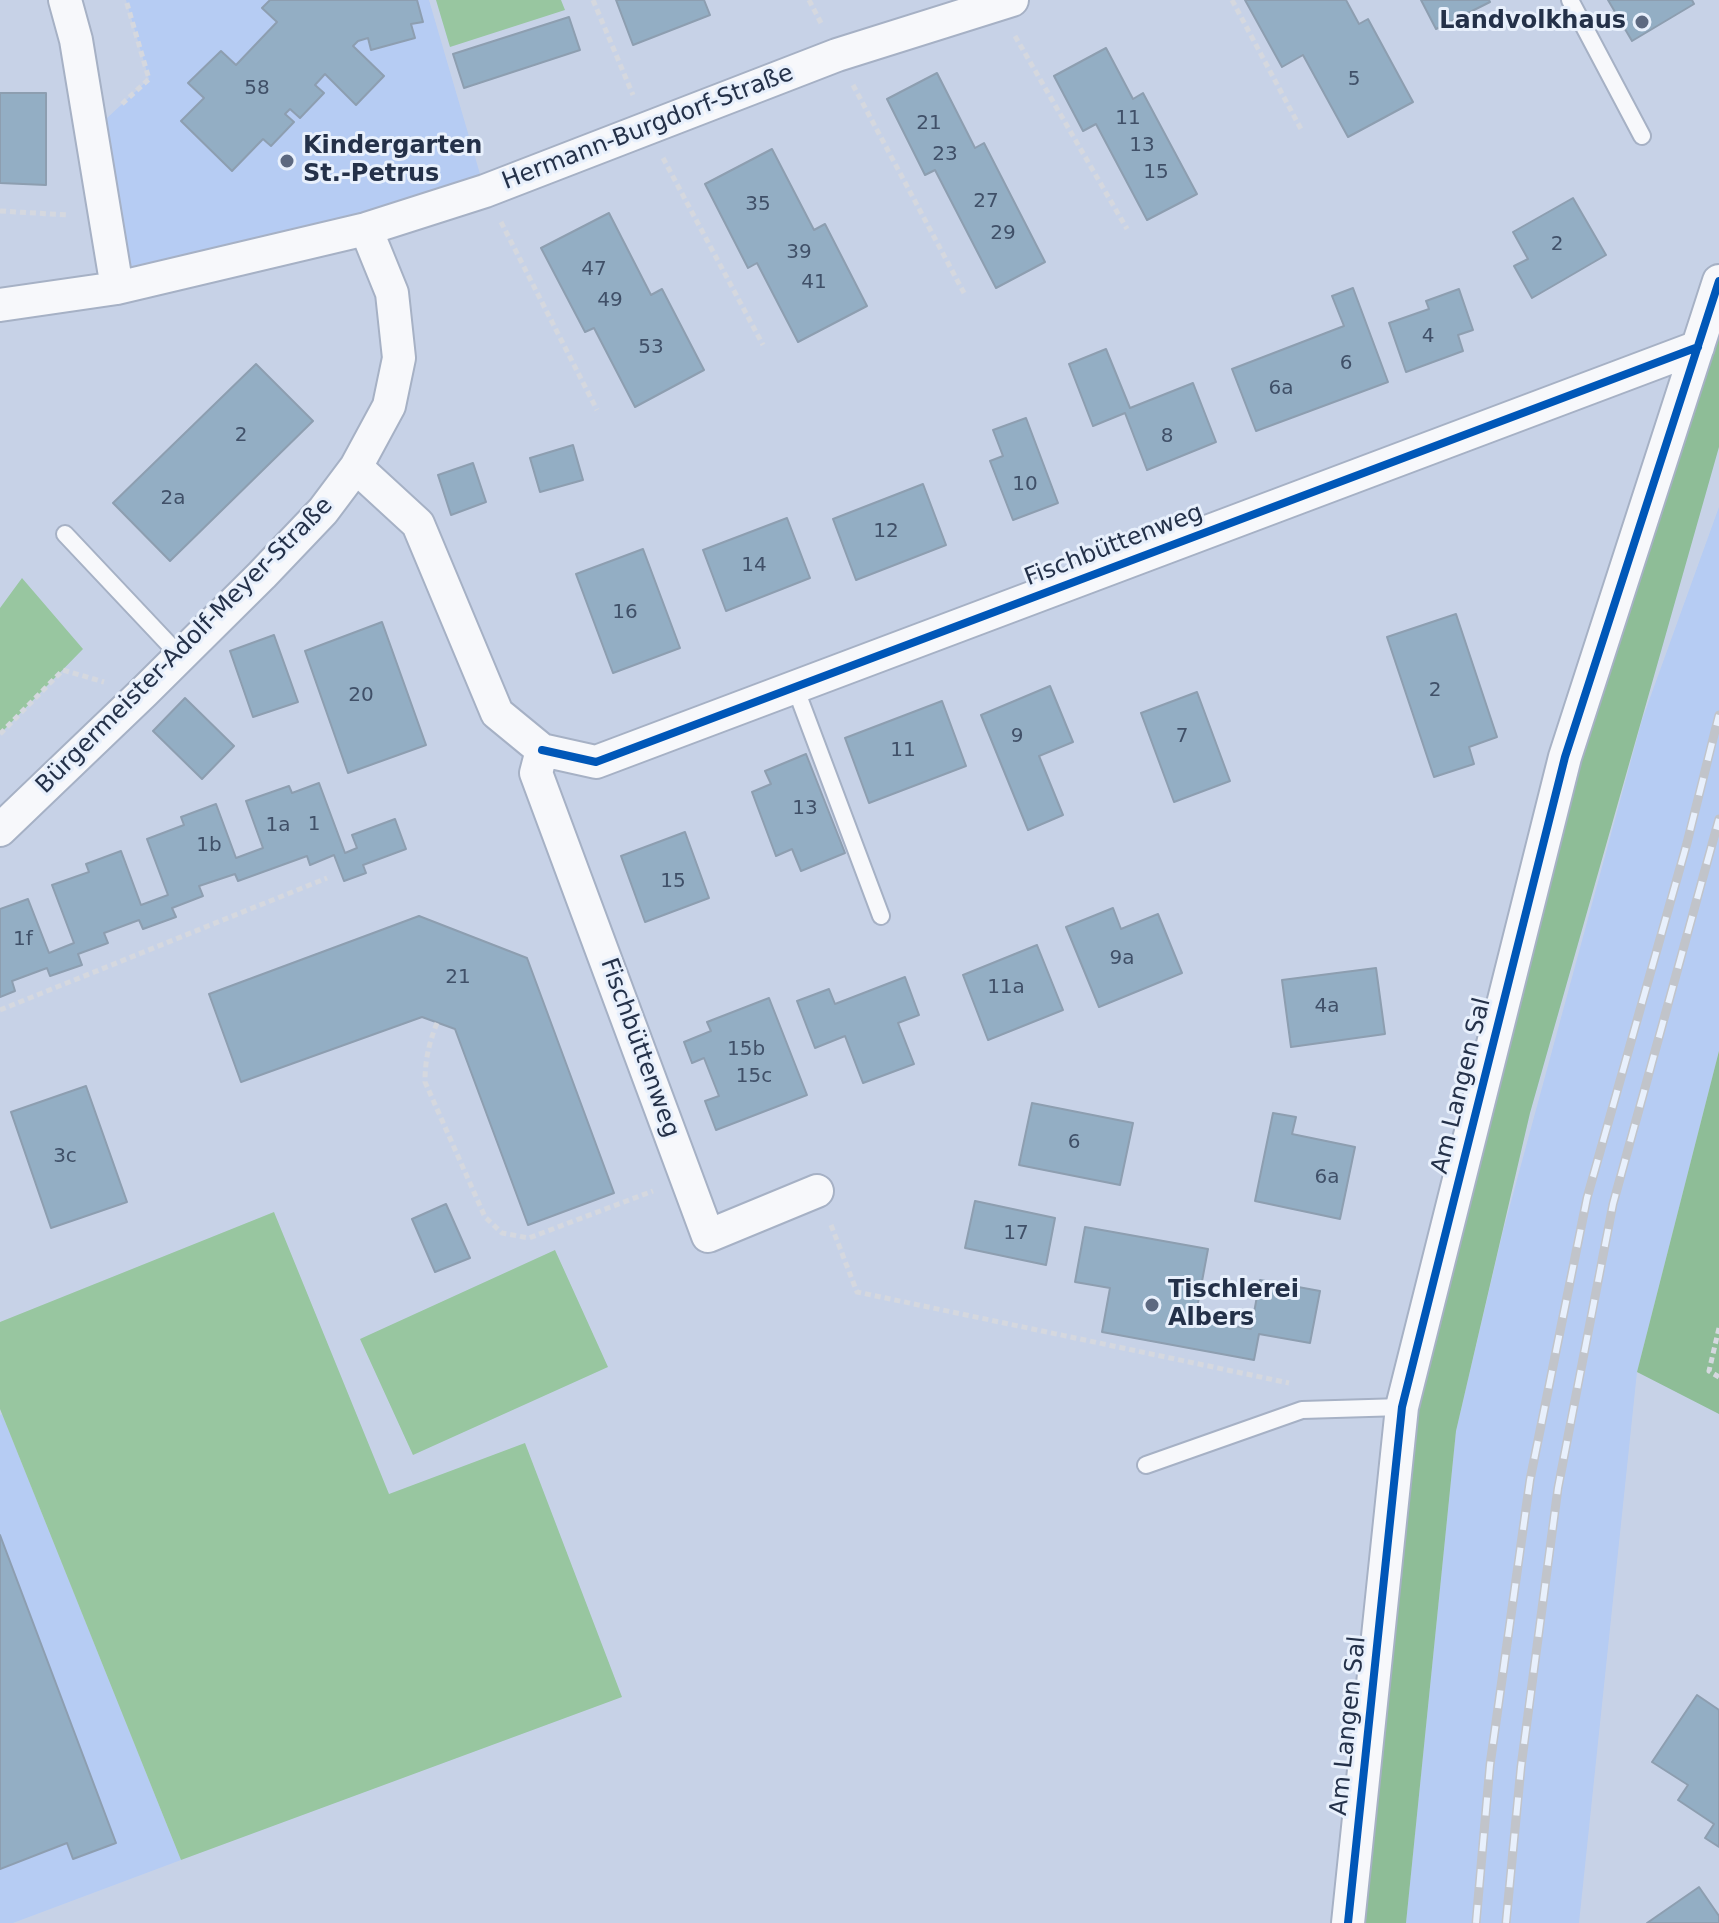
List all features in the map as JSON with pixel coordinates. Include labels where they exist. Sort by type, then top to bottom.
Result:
[{"type":"street","points":[[65,0],[76,40],[117,288]]},
{"type":"street","name":"Hermann-Burgdorf-Straße","points":[[0,305],[117,288],[366,229],[485,191],[837,55],[1005,2]]},
{"type":"street","name":"Bürgermeister-Adolf-Meyer-Straße","points":[[0,830],[144,692],[323,511],[356,467],[389,406],[399,358],[392,293],[366,229]]},
{"type":"street","name":"Am Langen Sal","points":[[1348,1923],[1402,1407],[1565,757],[1719,281]]},
{"type":"street","name":"Fischbüttenweg","points":[[356,467],[418,524],[497,713],[542,750],[596,762],[1698,347]]},
{"type":"street","name":"Fischbüttenweg","points":[[542,750],[536,773],[708,1236],[817,1191]]},
{"type":"lane","points":[[1570,0],[1642,136]]},
{"type":"lane","points":[[65,534],[180,656]]},
{"type":"lane","points":[[795,687],[881,916]]},
{"type":"lane","points":[[1146,1465],[1302,1410],[1402,1407]]},
{"type":"path","points":[[92,132],[149,79],[126,0]]},
{"type":"path","points":[[593,0],[648,129],[763,345]]},
{"type":"path","points":[[1232,0],[1302,131]]},
{"type":"path","points":[[1005,2],[1127,229]]},
{"type":"path","points":[[837,55],[964,293]]},
{"type":"path","points":[[485,191],[597,410]]},
{"type":"path","points":[[0,211],[106,216]]},
{"type":"path","points":[[0,734],[63,670],[144,692]]},
{"type":"path","points":[[0,1010],[327,878]]},
{"type":"path","points":[[437,1023],[428,1045],[425,1082],[485,1217],[502,1233],[529,1238],[687,1178]]},
{"type":"path","points":[[817,1191],[857,1292],[1293,1384]]},
{"type":"path","points":[[1719,1328],[1709,1371],[1719,1377]]},
{"type":"shaded area","name":"Kindergarten St.-Petrus","points":[[126,0],[429,0],[485,191],[117,288],[92,132],[149,79]]},
{"type":"shaded area","points":[[1719,507],[1719,1051],[1637,1372],[1579,1923],[1406,1923],[1456,1431],[1503,1231],[1642,720]]},
{"type":"shaded area","points":[[2,1414],[181,1860],[13,1923],[0,1923]]},
{"type":"green space","points":[[436,0],[561,0],[565,10],[450,47]]},
{"type":"green space","points":[[1719,281],[1719,447],[1530,1113],[1456,1431],[1406,1923],[1348,1923],[1402,1407],[1565,757]]},
{"type":"green space","points":[[22,578],[83,649],[0,734],[0,608]]},
{"type":"green space","points":[[1719,1051],[1719,1414],[1637,1372]]},
{"type":"green space","points":[[274,1212],[389,1494],[525,1443],[622,1697],[181,1860],[0,1409],[0,1322]]},
{"type":"green space","points":[[555,1250],[608,1367],[413,1455],[360,1339]]},
{"type":"building","points":[[270,0],[417,0],[423,22],[411,24],[415,38],[371,50],[368,38],[358,41],[353,46],[384,76],[356,105],[325,74],[315,85],[324,93],[300,118],[290,109],[285,114],[294,122],[271,146],[263,139],[232,171],[181,121],[204,98],[188,83],[221,51],[236,65],[277,22],[262,8]]},
{"type":"building","points":[[616,0],[704,0],[710,15],[633,45]]},
{"type":"building","points":[[1245,0],[1346,0],[1359,24],[1368,19],[1413,102],[1348,137],[1303,55],[1282,67]]},
{"type":"building","points":[[1421,0],[1489,0],[1490,2],[1436,29]]},
{"type":"building","name":"Landvolkhaus","points":[[1608,0],[1692,0],[1694,4],[1632,41]]},
{"type":"building","points":[[569,17],[580,50],[464,88],[453,54]]},
{"type":"building","points":[[1106,48],[1133,99],[1143,93],[1197,194],[1147,220],[1096,124],[1083,131],[1054,76]]},
{"type":"building","points":[[937,73],[975,148],[984,143],[1045,262],[996,288],[935,170],[925,175],[887,99]]},
{"type":"building","points":[[0,93],[46,93],[46,185],[0,183]]},
{"type":"building","points":[[772,149],[814,230],[825,224],[867,306],[798,342],[757,263],[748,268],[705,184]]},
{"type":"building","points":[[1573,198],[1606,255],[1532,298],[1514,266],[1528,259],[1513,232]]},
{"type":"building","points":[[609,213],[651,295],[662,289],[704,370],[635,407],[594,328],[585,332],[541,248]]},
{"type":"building","points":[[1353,288],[1388,382],[1256,431],[1232,369],[1344,326],[1332,296]]},
{"type":"building","points":[[1459,289],[1473,330],[1458,335],[1463,351],[1406,372],[1389,323],[1429,309],[1426,301]]},
{"type":"building","points":[[1106,349],[1130,408],[1193,383],[1216,442],[1147,470],[1125,413],[1093,426],[1069,364]]},
{"type":"building","points":[[256,364],[313,421],[170,561],[113,503]]},
{"type":"building","points":[[1026,418],[1058,503],[1013,520],[990,461],[1003,456],[993,430]]},
{"type":"building","points":[[573,445],[583,480],[540,492],[530,458]]},
{"type":"building","points":[[473,463],[486,502],[451,515],[438,475]]},
{"type":"building","points":[[923,484],[946,545],[856,580],[833,519]]},
{"type":"building","points":[[787,518],[810,578],[726,611],[703,550]]},
{"type":"building","points":[[643,549],[680,648],[613,673],[576,574]]},
{"type":"building","points":[[1456,614],[1497,737],[1469,747],[1474,764],[1434,777],[1387,637]]},
{"type":"building","points":[[382,622],[426,745],[348,773],[305,651]]},
{"type":"building","points":[[274,635],[298,702],[253,717],[230,651]]},
{"type":"building","points":[[1050,686],[1073,742],[1039,756],[1063,815],[1028,830],[981,715]]},
{"type":"building","points":[[1197,692],[1230,781],[1174,802],[1141,713]]},
{"type":"building","points":[[185,698],[234,746],[202,779],[153,731]]},
{"type":"building","points":[[942,701],[966,766],[869,803],[845,738]]},
{"type":"building","points":[[806,754],[845,853],[801,871],[792,849],[776,856],[752,792],[771,784],[765,771]]},
{"type":"building","points":[[319,783],[345,853],[357,848],[352,835],[395,819],[406,849],[363,865],[366,873],[344,881],[334,855],[310,865],[307,856],[238,881],[235,874],[199,886],[203,896],[172,908],[176,917],[143,929],[139,920],[104,933],[108,943],[78,954],[82,965],[50,976],[47,968],[12,981],[15,991],[0,997],[0,909],[28,899],[49,953],[74,943],[52,885],[89,872],[86,864],[121,851],[141,905],[168,895],[147,839],[184,825],[181,817],[216,804],[236,858],[263,848],[246,801],[289,786],[292,793]]},
{"type":"building","points":[[685,832],[709,898],[645,922],[621,856]]},
{"type":"building","points":[[1113,908],[1121,929],[1158,914],[1182,973],[1099,1007],[1066,927]]},
{"type":"building","points":[[419,916],[527,958],[614,1193],[528,1225],[455,1029],[422,1017],[241,1082],[209,994]]},
{"type":"building","points":[[1037,945],[1063,1010],[988,1040],[963,975]]},
{"type":"building","points":[[1376,968],[1385,1034],[1291,1047],[1282,980]]},
{"type":"building","points":[[905,977],[919,1015],[898,1023],[914,1064],[863,1083],[845,1036],[815,1048],[797,1001],[829,989],[835,1004]]},
{"type":"building","points":[[769,998],[807,1095],[716,1130],[705,1101],[719,1096],[704,1058],[692,1063],[684,1042],[711,1031],[707,1022]]},
{"type":"building","points":[[86,1086],[127,1202],[51,1228],[11,1112]]},
{"type":"building","points":[[1032,1103],[1133,1123],[1120,1185],[1019,1165]]},
{"type":"building","points":[[1273,1113],[1296,1117],[1292,1134],[1355,1147],[1340,1219],[1255,1201]]},
{"type":"building","points":[[975,1201],[1055,1218],[1046,1265],[965,1248]]},
{"type":"building","points":[[446,1204],[470,1258],[435,1272],[412,1219]]},
{"type":"building","name":"Tischlerei Albers","points":[[1085,1227],[1208,1249],[1195,1319],[1251,1329],[1260,1280],[1320,1291],[1310,1343],[1259,1334],[1254,1360],[1102,1332],[1110,1288],[1075,1282]]},
{"type":"building","points":[[0,1535],[116,1843],[73,1859],[67,1843],[0,1869]]},
{"type":"building","points":[[1697,1695],[1719,1710],[1719,1847],[1705,1838],[1714,1824],[1678,1800],[1688,1785],[1652,1762]]},
{"type":"building","points":[[1699,1887],[1719,1916],[1719,1923],[1647,1923]]},
{"type":"railway","points":[[1476,1923],[1490,1765],[1530,1480],[1587,1198],[1687,843],[1719,715]]},
{"type":"railway","points":[[1506,1923],[1521,1767],[1558,1488],[1613,1204],[1719,819]]},
{"type":"cycle path","points":[[1348,1923],[1402,1407],[1565,757],[1719,281]]},
{"type":"cycle path","points":[[542,750],[596,762],[1698,347]]},
{"type":"place","name":"Landvolkhaus","points":[[1642,22]]},
{"type":"place","name":"Kindergarten St.-Petrus","points":[[287,161]]},
{"type":"place","name":"Tischlerei Albers","points":[[1152,1305]]}]
